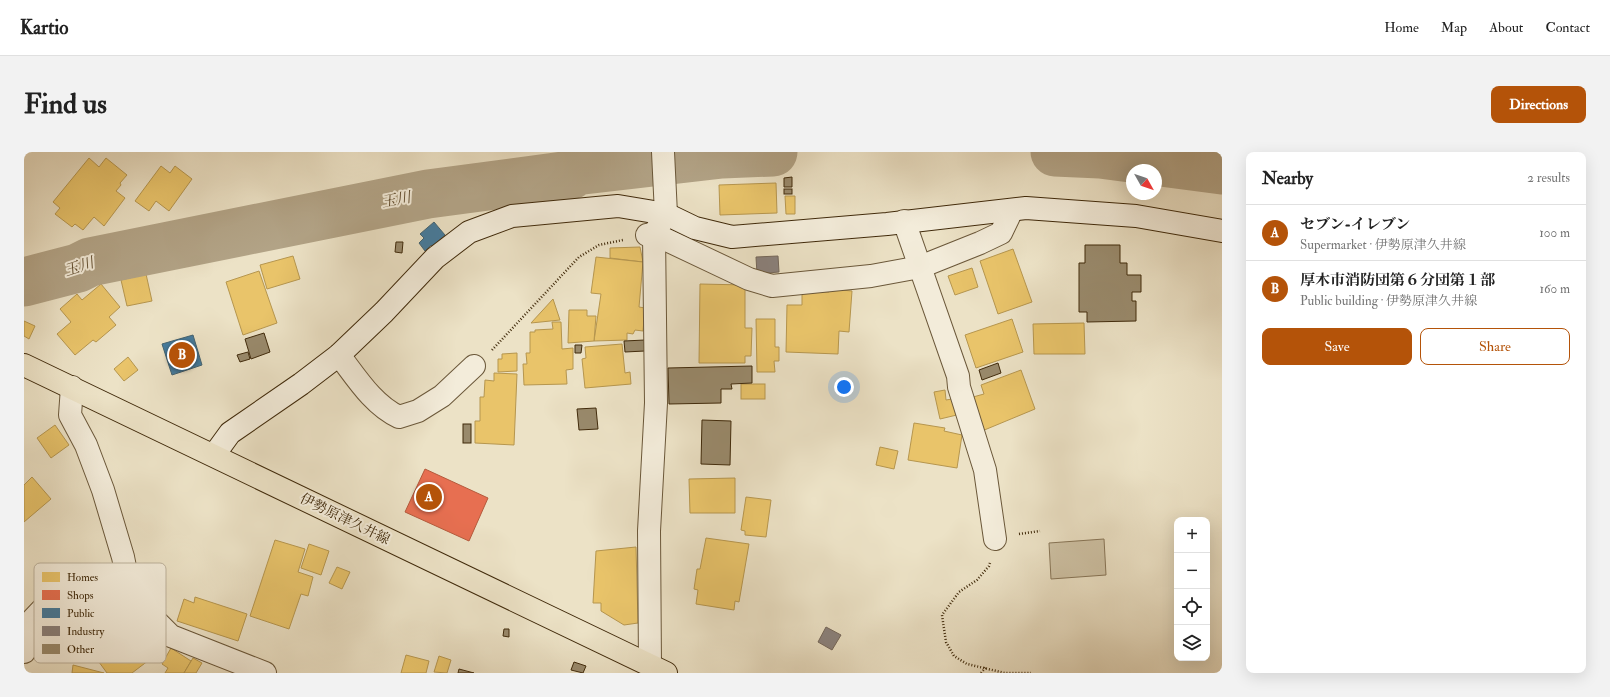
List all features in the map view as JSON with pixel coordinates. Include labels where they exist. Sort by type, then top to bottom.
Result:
[{"type":"main road","name":"伊勢原津久井線","points":[[24,365],[658,669]]},
{"type":"street","points":[[658,669],[649,531],[656,403],[650,234],[666,214],[663,152]]},
{"type":"street","points":[[214,455],[230,433],[301,384],[339,355],[384,312],[435,258],[469,232],[512,216],[561,210],[618,206],[666,214],[695,228],[732,237],[1026,208],[1136,216],[1222,231]]},
{"type":"street","points":[[650,234],[749,279],[772,286],[871,276],[920,267],[1001,233],[1012,210]]},
{"type":"street","points":[[904,221],[958,376],[959,387],[985,470],[995,538]]},
{"type":"street","points":[[339,355],[380,405],[398,417],[418,411],[442,396],[474,366]]},
{"type":"street","points":[[72,387],[70,415],[86,445],[103,490],[124,563]]},
{"type":"street","points":[[24,652],[34,618]]},
{"type":"street","points":[[166,631],[171,636],[265,673]]},
{"type":"path","points":[[474,366],[483,361],[579,257],[599,245],[650,234]]},
{"type":"path","points":[[995,538],[989,566],[977,580],[959,592],[942,615],[946,642],[954,656],[967,664],[986,667],[1005,673],[1031,673]]},
{"type":"path","points":[[981,673],[986,667]]},
{"type":"shaded area","points":[[1150,152],[1222,152],[1222,160],[1218,160]]},
{"type":"shaded area","points":[[1104,539],[1106,575],[1051,579],[1049,543]]},
{"type":"building: Homes","points":[[89,158],[99,167],[106,158],[127,175],[120,183],[121,185],[116,191],[125,198],[104,226],[94,217],[83,230],[75,224],[72,227],[55,214],[60,208],[53,202]]},
{"type":"building: Homes","points":[[161,166],[170,173],[175,166],[192,179],[169,211],[156,201],[149,211],[135,201]]},
{"type":"building: Homes","points":[[776,183],[777,213],[720,215],[719,185]]},
{"type":"building: Homes","points":[[785,196],[795,196],[795,214],[786,214]]},
{"type":"building: Homes","points":[[640,247],[643,262],[610,258],[610,248]]},
{"type":"building: Homes","points":[[1013,249],[1032,302],[998,314],[980,261]]},
{"type":"building: Homes","points":[[293,256],[300,279],[267,289],[260,265]]},
{"type":"building: Homes","points":[[596,257],[643,262],[639,307],[645,308],[643,331],[635,330],[633,334],[627,333],[627,340],[594,341],[601,294],[591,293]]},
{"type":"building: Homes","points":[[972,268],[978,287],[955,295],[948,276]]},
{"type":"building: Homes","points":[[259,271],[277,323],[243,335],[226,282]]},
{"type":"building: Homes","points":[[146,274],[152,301],[127,306],[121,280]]},
{"type":"building: Homes","points":[[101,284],[120,307],[109,317],[116,325],[96,342],[93,340],[75,355],[57,334],[71,322],[60,309],[77,294],[82,300]]},
{"type":"building: Homes","points":[[700,284],[745,285],[745,328],[752,328],[751,356],[745,356],[745,363],[699,363]]},
{"type":"building: Homes","points":[[829,289],[852,291],[849,332],[839,331],[838,354],[786,352],[787,305],[802,305],[802,291],[829,292]]},
{"type":"building: Homes","points":[[553,299],[560,320],[531,323]]},
{"type":"building: Homes","points":[[569,310],[587,310],[587,316],[596,316],[594,341],[568,343]]},
{"type":"building: Homes","points":[[756,319],[775,319],[775,347],[779,347],[779,361],[774,361],[775,372],[757,372]]},
{"type":"building: Homes","points":[[1012,319],[1023,352],[976,368],[965,335]]},
{"type":"building: Homes","points":[[24,321],[35,326],[29,339],[24,336]]},
{"type":"building: Homes","points":[[552,322],[561,322],[562,349],[573,348],[573,369],[566,370],[567,384],[524,385],[523,364],[527,364],[526,353],[530,353],[530,332],[535,332],[535,330],[553,329]]},
{"type":"building: Homes","points":[[1084,323],[1085,354],[1034,354],[1033,324]]},
{"type":"building: Homes","points":[[622,344],[625,373],[630,372],[631,384],[585,388],[582,359],[586,358],[585,347]]},
{"type":"building: Homes","points":[[517,353],[517,371],[498,372],[498,359],[502,359],[502,354]]},
{"type":"building: Homes","points":[[128,357],[138,370],[124,381],[114,369]]},
{"type":"building: Homes","points":[[1021,370],[1035,409],[982,431],[973,397],[984,394],[981,385]]},
{"type":"building: Homes","points":[[494,373],[517,374],[514,445],[475,443],[475,421],[480,421],[480,397],[484,397],[485,380],[494,381]]},
{"type":"building: Homes","points":[[741,384],[765,384],[765,399],[741,399]]},
{"type":"building: Homes","points":[[945,390],[946,400],[958,398],[961,414],[940,419],[934,392]]},
{"type":"building: Homes","points":[[914,423],[945,428],[944,431],[962,435],[957,468],[908,460]]},
{"type":"building: Homes","points":[[55,425],[69,445],[51,458],[37,438]]},
{"type":"building: Homes","points":[[880,447],[898,451],[894,469],[876,465]]},
{"type":"building: Homes","points":[[32,477],[51,499],[24,522],[24,485]]},
{"type":"building: Homes","points":[[735,478],[735,513],[690,513],[689,479]]},
{"type":"building: Homes","points":[[746,497],[771,500],[766,537],[745,535],[745,531],[741,530]]},
{"type":"building: Homes","points":[[706,538],[749,544],[739,602],[735,601],[734,610],[696,604],[698,590],[694,589],[697,569],[700,569]]},
{"type":"building: Homes","points":[[275,540],[305,549],[298,572],[313,577],[308,596],[301,594],[289,629],[250,616]]},
{"type":"building: Homes","points":[[309,544],[329,551],[321,575],[301,568]]},
{"type":"building: Homes","points":[[636,547],[638,623],[624,625],[601,611],[601,603],[593,603],[596,551]]},
{"type":"building: Homes","points":[[337,567],[350,572],[342,589],[329,583]]},
{"type":"building: Homes","points":[[195,597],[247,614],[238,641],[177,621],[184,599],[194,603]]},
{"type":"building: Homes","points":[[171,648],[191,661],[184,673],[165,673],[168,668],[162,664],[166,663],[166,657]]},
{"type":"building: Homes","points":[[406,655],[429,661],[426,673],[401,673]]},
{"type":"building: Homes","points":[[439,656],[451,660],[447,673],[434,672]]},
{"type":"building: Homes","points":[[193,658],[202,663],[196,673],[184,673]]},
{"type":"building: Homes","points":[[100,663],[145,663],[132,673],[107,673]]},
{"type":"building: Homes","points":[[73,665],[104,673],[72,673]]},
{"type":"building: Shops","points":[[425,469],[488,498],[469,541],[405,512]]},
{"type":"building: Public","points":[[434,222],[445,235],[432,247],[431,245],[425,251],[419,243],[424,238],[420,234]]},
{"type":"building: Public","points":[[193,335],[202,365],[172,375],[162,344]]},
{"type":"building: Industry","points":[[778,256],[779,272],[757,274],[756,257]]},
{"type":"building: Industry","points":[[826,627],[841,635],[832,650],[818,642]]},
{"type":"building: Other","points":[[792,177],[792,187],[784,187],[784,178]]},
{"type":"building: Other","points":[[784,189],[792,189],[792,194],[784,194]]},
{"type":"building: Other","points":[[396,242],[403,242],[402,253],[395,252]]},
{"type":"building: Other","points":[[1085,245],[1120,245],[1120,263],[1127,263],[1127,275],[1141,275],[1141,292],[1132,292],[1132,301],[1136,301],[1136,321],[1087,322],[1087,312],[1079,312],[1079,263],[1085,263]]},
{"type":"building: Other","points":[[264,333],[270,352],[251,359],[245,339]]},
{"type":"building: Other","points":[[645,340],[645,351],[625,352],[624,341]]},
{"type":"building: Other","points":[[575,345],[582,345],[581,353],[575,353]]},
{"type":"building: Other","points":[[248,352],[250,359],[240,362],[237,355]]},
{"type":"building: Other","points":[[998,363],[1001,373],[982,380],[979,370]]},
{"type":"building: Other","points":[[752,366],[752,383],[731,384],[732,389],[721,389],[721,403],[669,404],[668,368]]},
{"type":"building: Other","points":[[596,408],[598,429],[579,430],[577,409]]},
{"type":"building: Other","points":[[702,420],[731,421],[730,465],[701,464]]},
{"type":"building: Other","points":[[463,424],[471,424],[471,443],[463,443]]},
{"type":"building: Other","points":[[504,629],[509,629],[509,637],[503,636]]},
{"type":"building: Other","points":[[574,662],[586,666],[583,673],[571,670]]},
{"type":"building: Other","points":[[459,669],[474,673],[458,673]]},
{"type":"waterway","name":"玉川","points":[[24,282],[78,268],[90,262],[428,194],[571,175],[575,171],[722,154],[773,152]]},
{"type":"waterway","name":"玉川","points":[[1055,152],[1100,154],[1222,170]]},
{"type":"place","name":"厚木市消防団第６分団第１部","points":[[182,355]]},
{"type":"place","name":"セブン-イレブン","points":[[429,497]]}]
